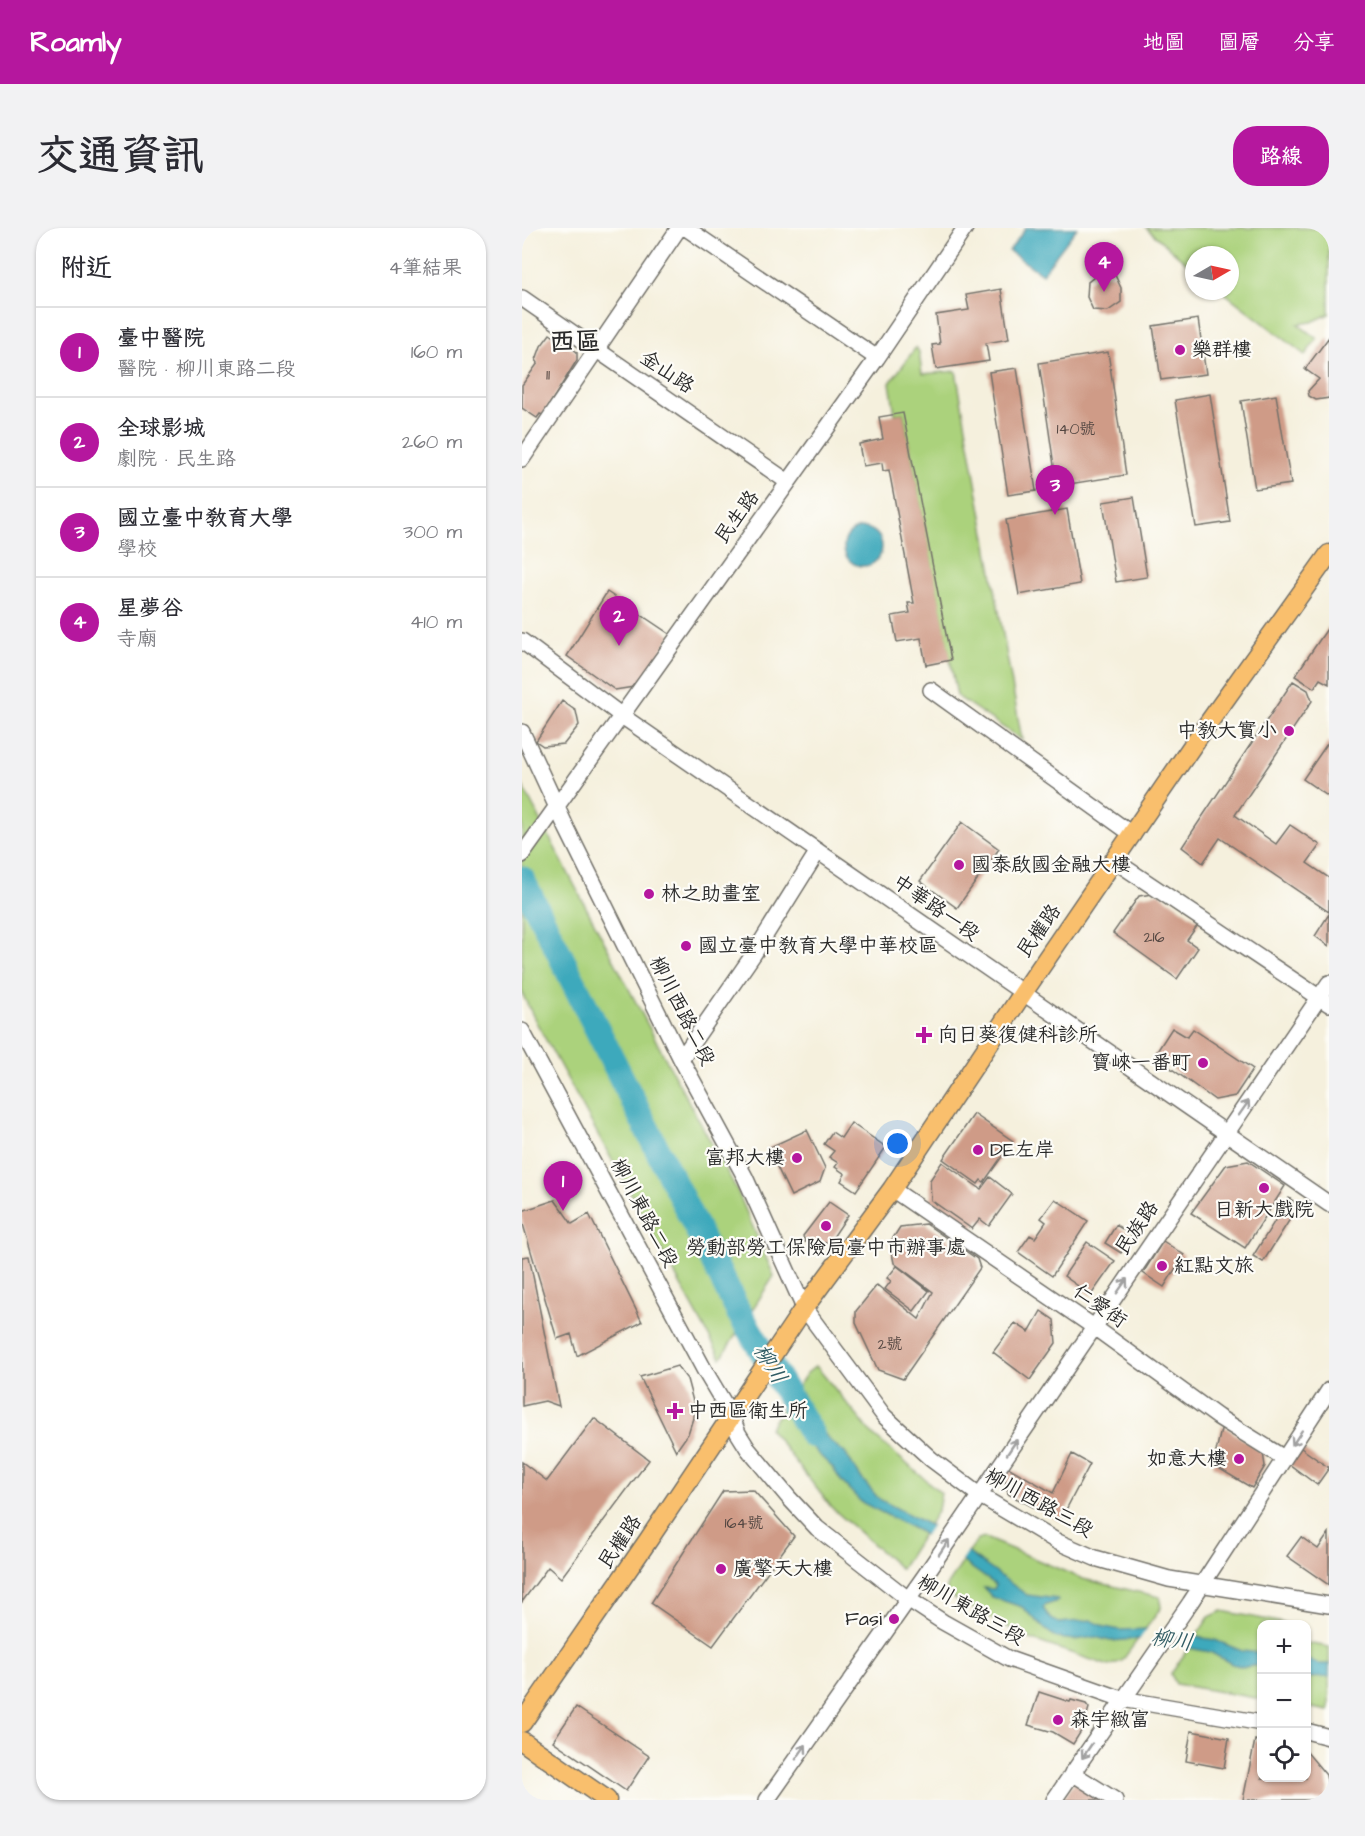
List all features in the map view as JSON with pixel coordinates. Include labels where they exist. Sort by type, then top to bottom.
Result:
[{"type":"main road","name":"民權路","points":[[522,1723],[655,1531],[804,1308],[892,1190],[1023,993],[1199,736],[1329,554]]},
{"type":"main road","points":[[522,1741],[608,1800]]},
{"type":"street","points":[[522,459],[679,228]]},
{"type":"street","points":[[686,228],[877,358]]},
{"type":"street","name":"民生路","points":[[522,855],[877,358],[961,230]]},
{"type":"street","name":"金山路","points":[[522,298],[788,482]]},
{"type":"street","name":"中華路一段","points":[[522,641],[622,716],[1329,1204]]},
{"type":"street","points":[[931,690],[1133,835]]},
{"type":"street","name":"柳川西路二段","points":[[522,732],[567,829],[681,1059],[745,1176],[804,1308]]},
{"type":"street","points":[[681,1059],[753,955],[818,851]]},
{"type":"street","points":[[1115,861],[1324,1000]]},
{"type":"street","name":"民族路","points":[[908,1599],[1226,1133],[1324,1000],[1329,983]]},
{"type":"street","name":"柳川東路二段","points":[[522,1030],[706,1373],[731,1415]]},
{"type":"street","name":"仁愛街","points":[[892,1190],[1094,1327],[1218,1417],[1284,1458]]},
{"type":"street","name":"柳川西路三段","points":[[804,1308],[885,1416],[931,1459],[978,1495],[1058,1542],[1095,1558],[1169,1579],[1329,1605]]},
{"type":"street","points":[[1054,1800],[1183,1612],[1329,1390]]},
{"type":"street","name":"柳川東路三段","points":[[731,1415],[748,1449],[817,1528],[908,1599],[943,1622],[1010,1659],[1122,1699],[1257,1722]]},
{"type":"street","points":[[767,1800],[908,1599]]},
{"type":"street","points":[[1311,1732],[1329,1737]]},
{"type":"street","points":[[1072,1773],[1115,1800]]},
{"type":"green space","points":[[1146,228],[1329,228],[1329,314],[1312,322],[1298,324],[1317,339],[1305,355],[1234,300],[1239,300],[1239,246],[1185,246],[1185,261]]},
{"type":"green space","points":[[916,347],[919,352],[922,374],[956,371],[1022,740],[957,696],[903,413],[895,414],[890,383]]},
{"type":"green space","points":[[522,785],[737,1190],[774,1276],[721,1358],[522,993]]},
{"type":"green space","points":[[816,1366],[873,1435],[941,1493],[938,1510],[901,1569],[832,1508],[769,1428],[807,1373]]},
{"type":"green space","points":[[985,1538],[1083,1579],[1160,1597],[1161,1608],[1122,1661],[1109,1666],[1030,1639],[947,1594],[947,1586],[977,1540]]},
{"type":"green space","points":[[1222,1611],[1268,1620],[1257,1620],[1257,1698],[1176,1684],[1171,1674],[1209,1617]]},
{"type":"green space","points":[[1311,1644],[1329,1647],[1329,1711],[1311,1708]]},
{"type":"water","points":[[1026,228],[1077,228],[1042,274],[1009,251]]},
{"type":"water","points":[[863,528],[877,533],[882,547],[877,561],[863,566],[849,561],[844,547],[849,533]]},
{"type":"water","name":"柳川","points":[[802,1393],[806,1407],[829,1440],[845,1453],[879,1499],[931,1526],[1027,1595],[1057,1599],[1058,1601],[1043,1608],[1051,1619],[1059,1623],[1091,1620],[1105,1627],[1120,1630],[1148,1629],[1215,1640],[1242,1651],[1257,1653],[1257,1665],[1244,1667],[1232,1664],[1210,1652],[1141,1639],[1110,1641],[1095,1637],[1075,1640],[1057,1638],[1022,1607],[992,1597],[984,1588],[994,1589],[996,1585],[920,1532],[861,1502],[842,1482],[832,1467],[816,1452],[789,1417]]},
{"type":"water","points":[[1311,1661],[1318,1664],[1329,1664],[1329,1677],[1311,1678]]},
{"type":"pier","points":[[933,1523],[969,1549],[959,1564],[923,1538]]},
{"type":"pier","points":[[1149,1626],[1195,1634],[1185,1649],[1137,1643]]},
{"type":"building","points":[[1098,274],[1115,275],[1121,288],[1121,302],[1108,311],[1093,310],[1087,297],[1088,282]]},
{"type":"building","points":[[1001,289],[1009,339],[986,343],[989,361],[936,369],[932,345],[940,344],[936,315],[969,310],[966,295]]},
{"type":"building","name":"樂群樓","points":[[1198,319],[1206,374],[1161,380],[1153,326]]},
{"type":"building","points":[[550,334],[577,352],[577,360],[543,415],[540,414],[537,418],[522,408],[522,385],[538,363],[536,360],[541,346]]},
{"type":"building","points":[[1329,337],[1329,398],[1316,400],[1309,396],[1308,391],[1319,379],[1305,369]]},
{"type":"building","points":[[1108,352],[1126,475],[1057,486],[1039,363]]},
{"type":"building","points":[[1017,368],[1036,491],[1008,495],[989,372]]},
{"type":"building","points":[[1210,394],[1230,522],[1196,527],[1175,400]]},
{"type":"building","points":[[1276,395],[1291,484],[1255,489],[1241,401]]},
{"type":"building","points":[[903,413],[951,660],[926,665],[921,638],[897,642],[892,616],[910,613],[908,603],[914,603],[889,470],[883,471],[882,463],[863,466],[859,444],[883,439],[879,417]]},
{"type":"building","points":[[1134,497],[1147,577],[1116,582],[1103,502]]},
{"type":"building","points":[[1067,509],[1080,584],[1019,595],[1006,520]]},
{"type":"building","points":[[607,592],[671,635],[640,686],[615,690],[567,656]]},
{"type":"building","points":[[1329,626],[1329,684],[1320,679],[1314,688],[1295,676]]},
{"type":"building","points":[[1293,681],[1308,690],[1312,701],[1235,815],[1276,844],[1290,825],[1320,845],[1307,863],[1329,878],[1329,912],[1220,838],[1203,863],[1182,847]]},
{"type":"building","points":[[562,701],[576,711],[579,725],[564,744],[543,746],[536,741]]},
{"type":"building","points":[[1329,741],[1329,797],[1303,779]]},
{"type":"building","name":"國泰啟國金融大樓","points":[[962,822],[999,849],[957,908],[920,881]]},
{"type":"building","points":[[1159,893],[1200,922],[1187,940],[1198,948],[1177,979],[1113,933],[1139,896]]},
{"type":"building","points":[[1329,914],[1329,946],[1315,936]]},
{"type":"building","name":"寶崍一番町","points":[[1172,1028],[1187,1037],[1193,1029],[1253,1069],[1235,1096],[1215,1100],[1154,1056]]},
{"type":"building","name":"DE左岸","points":[[974,1114],[1013,1141],[984,1182],[981,1180],[978,1184],[943,1159]]},
{"type":"building","points":[[851,1123],[886,1147],[856,1191],[841,1181],[845,1174],[835,1167],[838,1163],[829,1157],[834,1151],[824,1144],[832,1132],[841,1138]]},
{"type":"building","name":"富邦大樓","points":[[807,1130],[825,1168],[820,1182],[791,1196],[768,1148]]},
{"type":"building","points":[[1248,1161],[1285,1186],[1245,1248],[1191,1213],[1226,1165]]},
{"type":"building","points":[[942,1162],[981,1189],[990,1177],[1012,1194],[989,1226],[980,1219],[972,1229],[931,1200],[930,1180]]},
{"type":"building","points":[[1289,1198],[1299,1205],[1263,1262],[1253,1256]]},
{"type":"building","points":[[1055,1199],[1088,1221],[1052,1276],[1018,1252],[1030,1235],[1035,1238],[1046,1222],[1041,1218]]},
{"type":"building","points":[[555,1200],[572,1224],[589,1214],[642,1322],[577,1356],[571,1334],[557,1339],[522,1221],[522,1211]]},
{"type":"building","name":"勞動部勞工保險局臺中市辦事處","points":[[829,1202],[848,1215],[829,1243],[805,1242],[803,1236]]},
{"type":"building","points":[[926,1224],[977,1259],[980,1268],[903,1379],[878,1370],[856,1323],[856,1311],[877,1285],[919,1319],[933,1292],[894,1263],[890,1243],[900,1227]]},
{"type":"building","points":[[1116,1225],[1132,1235],[1121,1253],[1105,1243]]},
{"type":"building","points":[[1163,1241],[1184,1255],[1164,1287],[1143,1273]]},
{"type":"building","points":[[1087,1242],[1115,1261],[1091,1295],[1064,1276]]},
{"type":"building","points":[[529,1256],[559,1406],[545,1401],[522,1406],[522,1257]]},
{"type":"building","points":[[897,1266],[929,1291],[914,1311],[885,1289],[891,1281],[887,1278]]},
{"type":"building","points":[[1041,1311],[1054,1320],[1056,1343],[1030,1380],[993,1352],[1015,1323],[1029,1332]]},
{"type":"building","name":"中西區衛生所","points":[[677,1366],[687,1379],[694,1405],[688,1434],[676,1451],[640,1377]]},
{"type":"building","points":[[594,1418],[649,1460],[561,1578],[548,1567],[522,1602],[522,1462],[547,1481]]},
{"type":"building","name":"如意大樓","points":[[1222,1425],[1263,1453],[1265,1466],[1252,1488],[1213,1465]]},
{"type":"building","points":[[1301,1448],[1329,1468],[1317,1485],[1289,1464]]},
{"type":"building","points":[[1072,1454],[1090,1464],[1060,1521],[1008,1494],[1004,1474],[1008,1467],[1053,1493]]},
{"type":"building","name":"廣擎天大樓","points":[[753,1490],[794,1536],[713,1646],[651,1603],[723,1491]]},
{"type":"building","points":[[1329,1533],[1329,1585],[1287,1556],[1301,1537],[1318,1549]]},
{"type":"building","name":"森宇緻富","points":[[1039,1692],[1070,1702],[1071,1700],[1086,1704],[1089,1708],[1083,1728],[1073,1744],[1053,1732],[1028,1725]]},
{"type":"building","points":[[576,1707],[649,1756],[626,1791],[553,1741]]},
{"type":"building","points":[[1191,1731],[1229,1738],[1224,1768],[1186,1761]]},
{"type":"building","points":[[1255,1740],[1257,1741],[1257,1782],[1311,1782],[1311,1757],[1326,1775],[1328,1787],[1326,1800],[1243,1800]]},
{"type":"building","points":[[1075,1781],[1104,1800],[1062,1800]]},
{"type":"waterway","name":"柳川","points":[[522,879],[738,1311],[812,1435]]},
{"type":"place","name":"星夢谷","points":[[1104,292]]},
{"type":"place","name":"樂群樓","points":[[1180,350]]},
{"type":"place","name":"國立臺中教育大學","points":[[1055,515]]},
{"type":"place","name":"全球影城","points":[[619,646]]},
{"type":"place","name":"中教大實小","points":[[1289,731]]},
{"type":"place","name":"國泰啟國金融大樓","points":[[959,865]]},
{"type":"place","name":"林之助畫室","points":[[649,894]]},
{"type":"place","name":"國立臺中教育大學中華校區","points":[[686,946]]},
{"type":"place","name":"向日葵復健科診所","points":[[924,1035]]},
{"type":"place","name":"寶崍一番町","points":[[1203,1063]]},
{"type":"place","name":"DE左岸","points":[[978,1150]]},
{"type":"place","name":"富邦大樓","points":[[797,1158]]},
{"type":"place","name":"日新大戲院","points":[[1264,1188]]},
{"type":"place","name":"臺中醫院","points":[[563,1211]]},
{"type":"place","name":"勞動部勞工保險局臺中市辦事處","points":[[826,1226]]},
{"type":"place","name":"紅點文旅","points":[[1162,1266]]},
{"type":"place","name":"中西區衛生所","points":[[675,1411]]},
{"type":"place","name":"如意大樓","points":[[1239,1459]]},
{"type":"place","name":"廣擎天大樓","points":[[721,1569]]},
{"type":"place","name":"Fasi","points":[[894,1619]]},
{"type":"place","name":"森宇緻富","points":[[1058,1720]]},
{"type":"district","name":"西區","points":[[575,342]]}]
